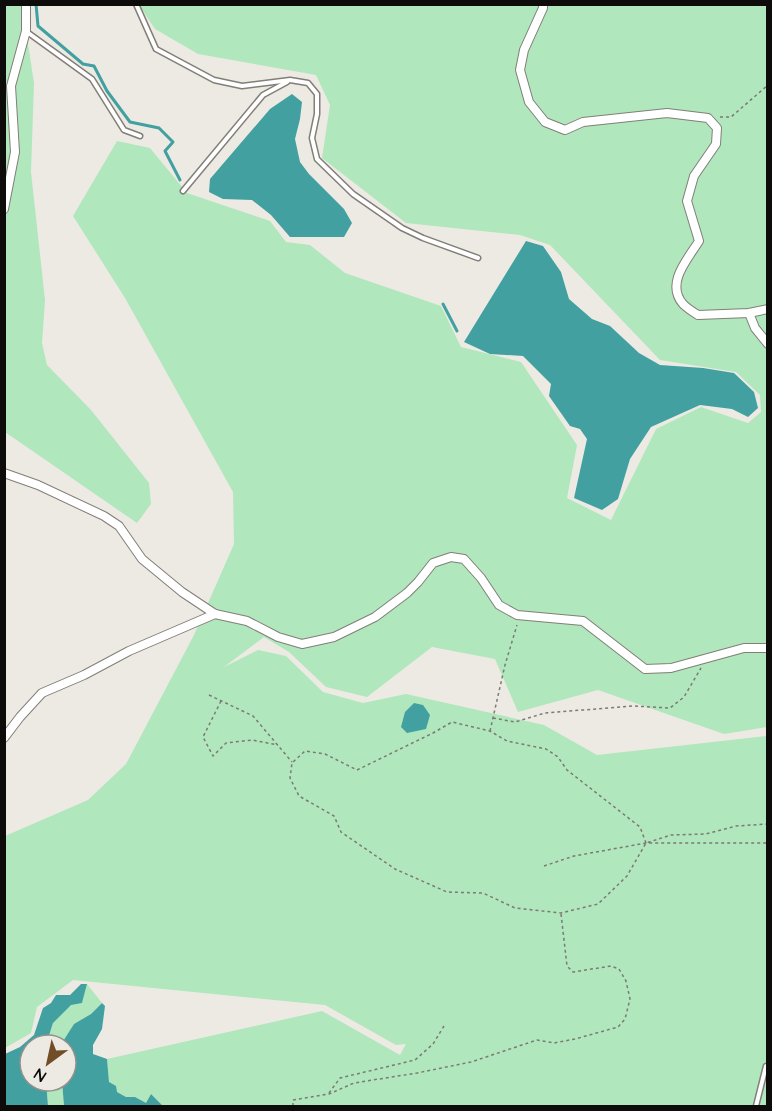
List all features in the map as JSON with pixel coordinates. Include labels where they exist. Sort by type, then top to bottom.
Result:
[{"type":"street","points":[[4,209],[15,152],[10,86],[26,31],[26,4]]},
{"type":"street","points":[[543,4],[524,50],[520,70],[529,102],[545,122],[565,130],[583,122],[667,112],[708,118],[717,128],[716,144],[694,176],[687,201],[699,241],[676,279],[676,292],[683,304],[698,315],[749,313],[768,309]]},
{"type":"street","points":[[749,313],[755,328],[768,344]]},
{"type":"street","points":[[4,472],[38,485],[104,516],[119,526],[142,559],[182,592],[215,614],[247,621],[278,637],[302,644],[334,637],[375,617],[407,593],[433,563],[451,557],[464,559],[499,605],[517,615],[583,621],[645,669],[671,668],[744,648],[768,648]]},
{"type":"street","points":[[4,738],[42,693],[84,675],[129,651],[215,614]]},
{"type":"lane","points":[[136,4],[156,50],[214,80],[242,86],[291,80],[308,83],[316,94],[317,114],[312,138],[317,159],[353,194],[402,228],[478,258]]},
{"type":"lane","points":[[26,31],[92,79],[124,130],[140,136]]},
{"type":"lane","points":[[183,190],[263,95],[291,80]]},
{"type":"lane","points":[[756,1107],[766,1066],[768,1066]]},
{"type":"path","points":[[708,118],[731,117],[768,85]]},
{"type":"path","points":[[490,731],[505,665],[518,623],[517,615]]},
{"type":"path","points":[[493,718],[515,722],[545,712],[633,706],[670,708],[684,697],[702,666],[703,659]]},
{"type":"path","points":[[209,695],[253,716],[292,763]]},
{"type":"path","points":[[221,700],[203,737],[213,756],[226,743],[252,740],[278,745]]},
{"type":"path","points":[[452,722],[490,731],[507,741],[546,749],[558,757],[567,770],[640,827],[646,843],[627,876],[598,904],[561,913],[515,908],[483,893],[447,892],[395,869],[341,832],[334,816],[299,796],[290,778],[292,763],[305,751],[325,754],[357,770],[452,722]]},
{"type":"path","points":[[544,866],[574,856],[646,843],[671,835],[706,834],[736,826],[768,824]]},
{"type":"path","points":[[646,843],[768,843]]},
{"type":"path","points":[[293,1107],[293,1100],[329,1094],[354,1083],[471,1062],[537,1040],[554,1043],[618,1027],[625,1019],[630,999],[626,981],[620,969],[611,966],[573,972],[567,966],[561,913]]},
{"type":"path","points":[[329,1094],[340,1078],[415,1060],[433,1044],[444,1026]]},
{"type":"green space","points":[[22,4],[34,83],[31,172],[45,300],[42,343],[47,365],[91,410],[149,483],[151,504],[137,523],[5,432],[4,5]]},
{"type":"green space","points":[[139,5],[767,5],[767,727],[724,734],[598,690],[518,712],[495,659],[432,647],[367,697],[326,687],[289,652],[264,637],[224,667],[258,650],[286,656],[323,692],[363,703],[406,694],[544,725],[597,755],[767,736],[767,1106],[163,1106],[151,1094],[146,1104],[135,1097],[126,1097],[117,1092],[109,1082],[107,1059],[322,1011],[400,1055],[406,1044],[396,1045],[325,1005],[73,980],[37,1007],[31,1033],[18,1033],[18,1040],[5,1048],[5,836],[88,800],[126,764],[194,635],[234,544],[233,492],[125,298],[73,216],[117,141],[150,148],[187,193],[270,221],[286,242],[310,245],[345,273],[441,306],[461,347],[521,362],[577,445],[567,498],[611,520],[656,429],[701,407],[748,423],[761,412],[760,395],[736,372],[660,360],[550,245],[520,235],[406,223],[322,158],[330,105],[316,75],[198,54],[155,29]]},
{"type":"green space","points":[[87,984],[102,1003],[91,1014],[74,1024],[69,1033],[50,1033],[53,1023],[71,1004],[82,1003]]},
{"type":"green space","points":[[47,1093],[63,1093],[64,1106],[48,1106]]},
{"type":"water","points":[[292,94],[302,102],[295,139],[300,162],[344,209],[352,223],[344,237],[290,237],[271,215],[252,200],[223,199],[209,192],[210,179],[270,109]]},
{"type":"water","points":[[526,241],[543,246],[561,272],[569,299],[592,319],[610,326],[639,353],[660,365],[734,373],[754,392],[758,408],[748,417],[732,409],[700,405],[651,427],[630,459],[618,499],[602,510],[574,498],[587,439],[580,429],[570,426],[549,396],[551,384],[523,356],[490,354],[464,342]]},
{"type":"water","points":[[414,703],[423,705],[430,715],[426,729],[407,733],[401,727],[405,712]]},
{"type":"water","points":[[81,984],[87,984],[82,1003],[71,1005],[53,1023],[50,1033],[35,1033],[43,1008],[51,1003],[56,995],[70,995]]},
{"type":"water","points":[[102,1003],[105,1006],[102,1029],[93,1045],[93,1054],[107,1059],[109,1082],[116,1086],[117,1092],[126,1097],[135,1097],[146,1103],[151,1094],[163,1106],[64,1106],[63,1093],[78,1093],[78,1033],[68,1033],[74,1024],[91,1014]]},
{"type":"water","points":[[18,1048],[18,1093],[47,1093],[48,1106],[5,1106],[5,1054]]},
{"type":"waterway","points":[[36,4],[38,26],[83,64],[94,66],[107,91],[130,122],[159,128],[173,142],[165,151],[180,180]]},
{"type":"waterway","points":[[443,304],[457,331]]}]
